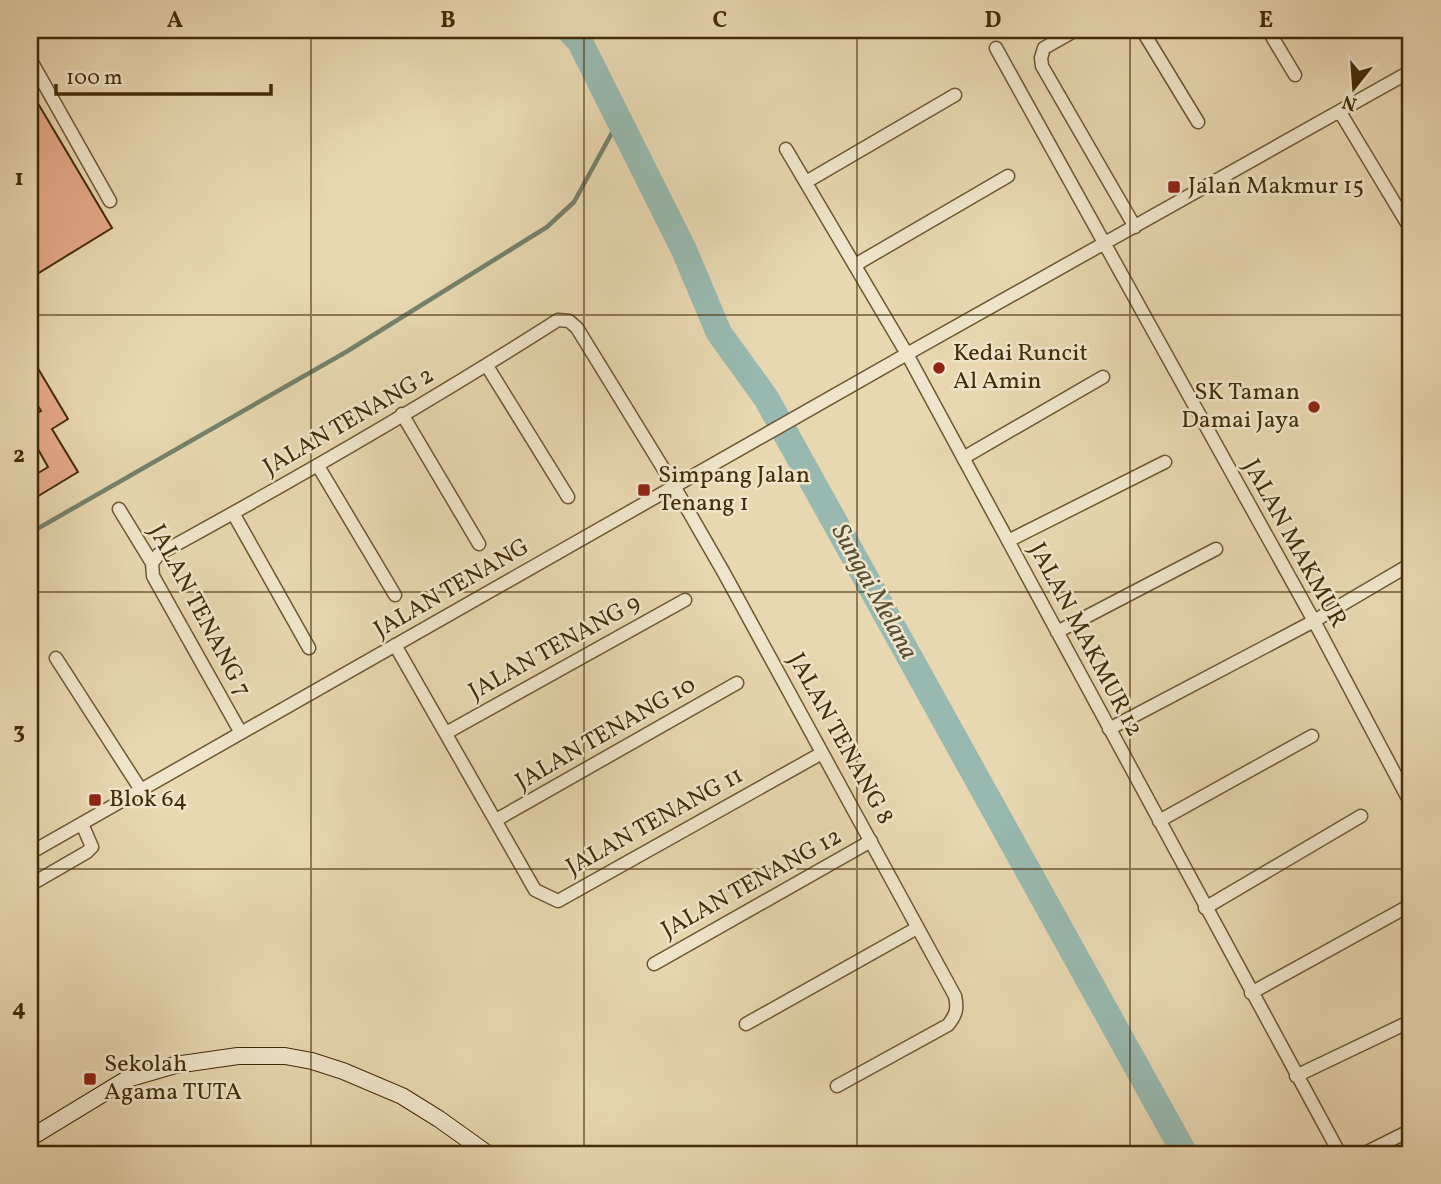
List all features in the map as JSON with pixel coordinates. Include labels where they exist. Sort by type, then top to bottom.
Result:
[{"type":"street","points":[[1076,30],[1044,48],[1042,66],[1135,227]]},
{"type":"street","points":[[1142,30],[1198,122]]},
{"type":"street","points":[[1268,30],[1295,75]]},
{"type":"street","name":"JALAN MAKMUR","points":[[996,48],[1314,621],[1411,804]]},
{"type":"street","points":[[30,59],[110,201]]},
{"type":"street","points":[[907,354],[1411,71]]},
{"type":"street","points":[[806,182],[955,95]]},
{"type":"street","points":[[1340,112],[1411,230]]},
{"type":"street","name":"JALAN MAKMUR 12","points":[[786,149],[907,354],[1340,1154]]},
{"type":"street","points":[[855,265],[1008,176]]},
{"type":"street","name":"JALAN TENANG 2","points":[[152,564],[159,554],[318,466],[487,366],[558,320],[569,321]]},
{"type":"street","name":"JALAN TENANG 8","points":[[569,321],[577,328],[674,486],[767,649],[955,996],[955,1016],[948,1026],[837,1086]]},
{"type":"street","name":"JALAN TENANG","points":[[30,853],[907,354]]},
{"type":"street","points":[[487,366],[568,497]]},
{"type":"street","points":[[963,458],[1103,377]]},
{"type":"street","points":[[402,414],[479,544]]},
{"type":"street","points":[[1008,541],[1165,462]]},
{"type":"street","points":[[318,466],[395,595]]},
{"type":"street","name":"JALAN TENANG 7","points":[[119,509],[152,564],[153,576],[241,733]]},
{"type":"street","points":[[233,513],[309,648]]},
{"type":"street","points":[[1057,632],[1216,549]]},
{"type":"street","points":[[1109,729],[1314,621],[1411,564]]},
{"type":"street","name":"JALAN TENANG 9","points":[[446,733],[685,600]]},
{"type":"street","name":"JALAN TENANG 11","points":[[395,645],[535,890],[558,901],[822,753]]},
{"type":"street","points":[[56,658],[141,790]]},
{"type":"street","name":"JALAN TENANG 10","points":[[496,820],[737,683]]},
{"type":"street","points":[[1159,821],[1312,736]]},
{"type":"street","points":[[1205,908],[1361,816]]},
{"type":"street","points":[[30,885],[92,847],[82,824]]},
{"type":"street","name":"JALAN TENANG 12","points":[[654,964],[871,841]]},
{"type":"street","points":[[1251,993],[1405,908]]},
{"type":"street","points":[[746,1024],[917,928]]},
{"type":"street","points":[[1296,1076],[1411,1021]]},
{"type":"street","points":[[30,1138],[127,1079],[175,1065],[238,1056],[285,1056],[343,1071],[402,1096],[488,1154]]},
{"type":"street","points":[[1363,1154],[1411,1130]]},
{"type":"building","points":[[30,90],[112,228],[37,274],[30,261]]},
{"type":"building","points":[[30,355],[68,419],[52,429],[78,472],[30,501],[30,478],[48,467],[30,435],[30,418],[41,411],[30,393]]},
{"type":"waterway","name":"Sungai Melana","points":[[569,30],[580,42],[684,250],[719,333],[766,398],[1185,1154]]},
{"type":"waterway","points":[[30,533],[346,352],[547,227],[574,202],[619,120]]},
{"type":"place","name":"Jalan Makmur 15","points":[[1174,187]]},
{"type":"place","name":"Kedai Runcit Al Amin","points":[[939,368]]},
{"type":"place","name":"SK Taman Damai Jaya","points":[[1314,407]]},
{"type":"place","name":"Simpang Jalan Tenang 1","points":[[644,490]]},
{"type":"place","name":"Blok 64","points":[[95,800]]},
{"type":"place","name":"Sekolah Agama TUTA","points":[[90,1079]]}]
